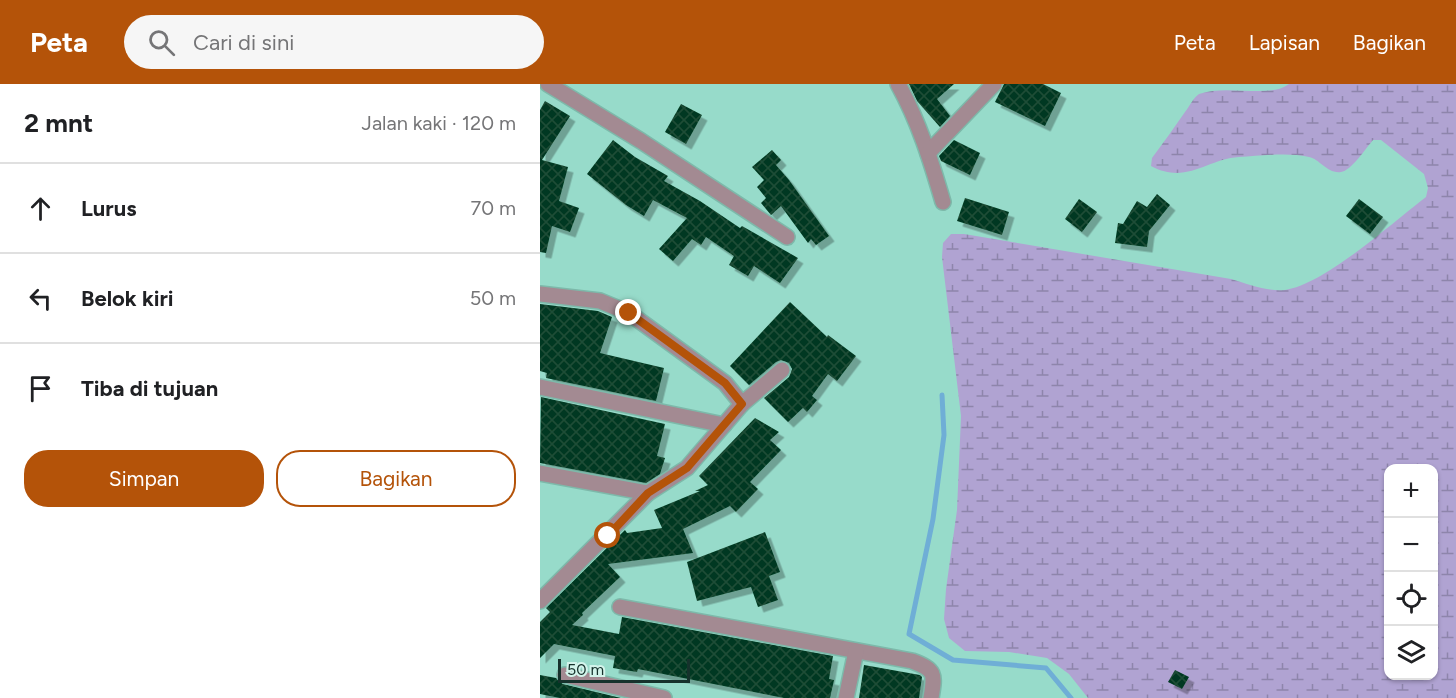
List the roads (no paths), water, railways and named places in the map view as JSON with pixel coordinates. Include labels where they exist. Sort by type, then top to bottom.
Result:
[{"type":"street","points":[[548,84],[641,141],[787,237]]},
{"type":"street","points":[[898,84],[913,111],[943,202]]},
{"type":"street","points":[[928,153],[994,84]]},
{"type":"street","points":[[540,294],[600,301],[629,313],[725,383],[742,404]]},
{"type":"street","points":[[540,601],[648,493],[687,468],[742,404],[782,370]]},
{"type":"street","points":[[540,387],[724,425]]},
{"type":"street","points":[[540,474],[648,493]]},
{"type":"street","points":[[621,607],[912,661],[928,667],[934,680],[931,698]]},
{"type":"street","points":[[846,698],[856,651]]},
{"type":"street","points":[[565,675],[664,698]]},
{"type":"waterway","points":[[942,395],[944,435],[933,519],[909,634],[953,660],[1046,668],[1071,698]]}]
